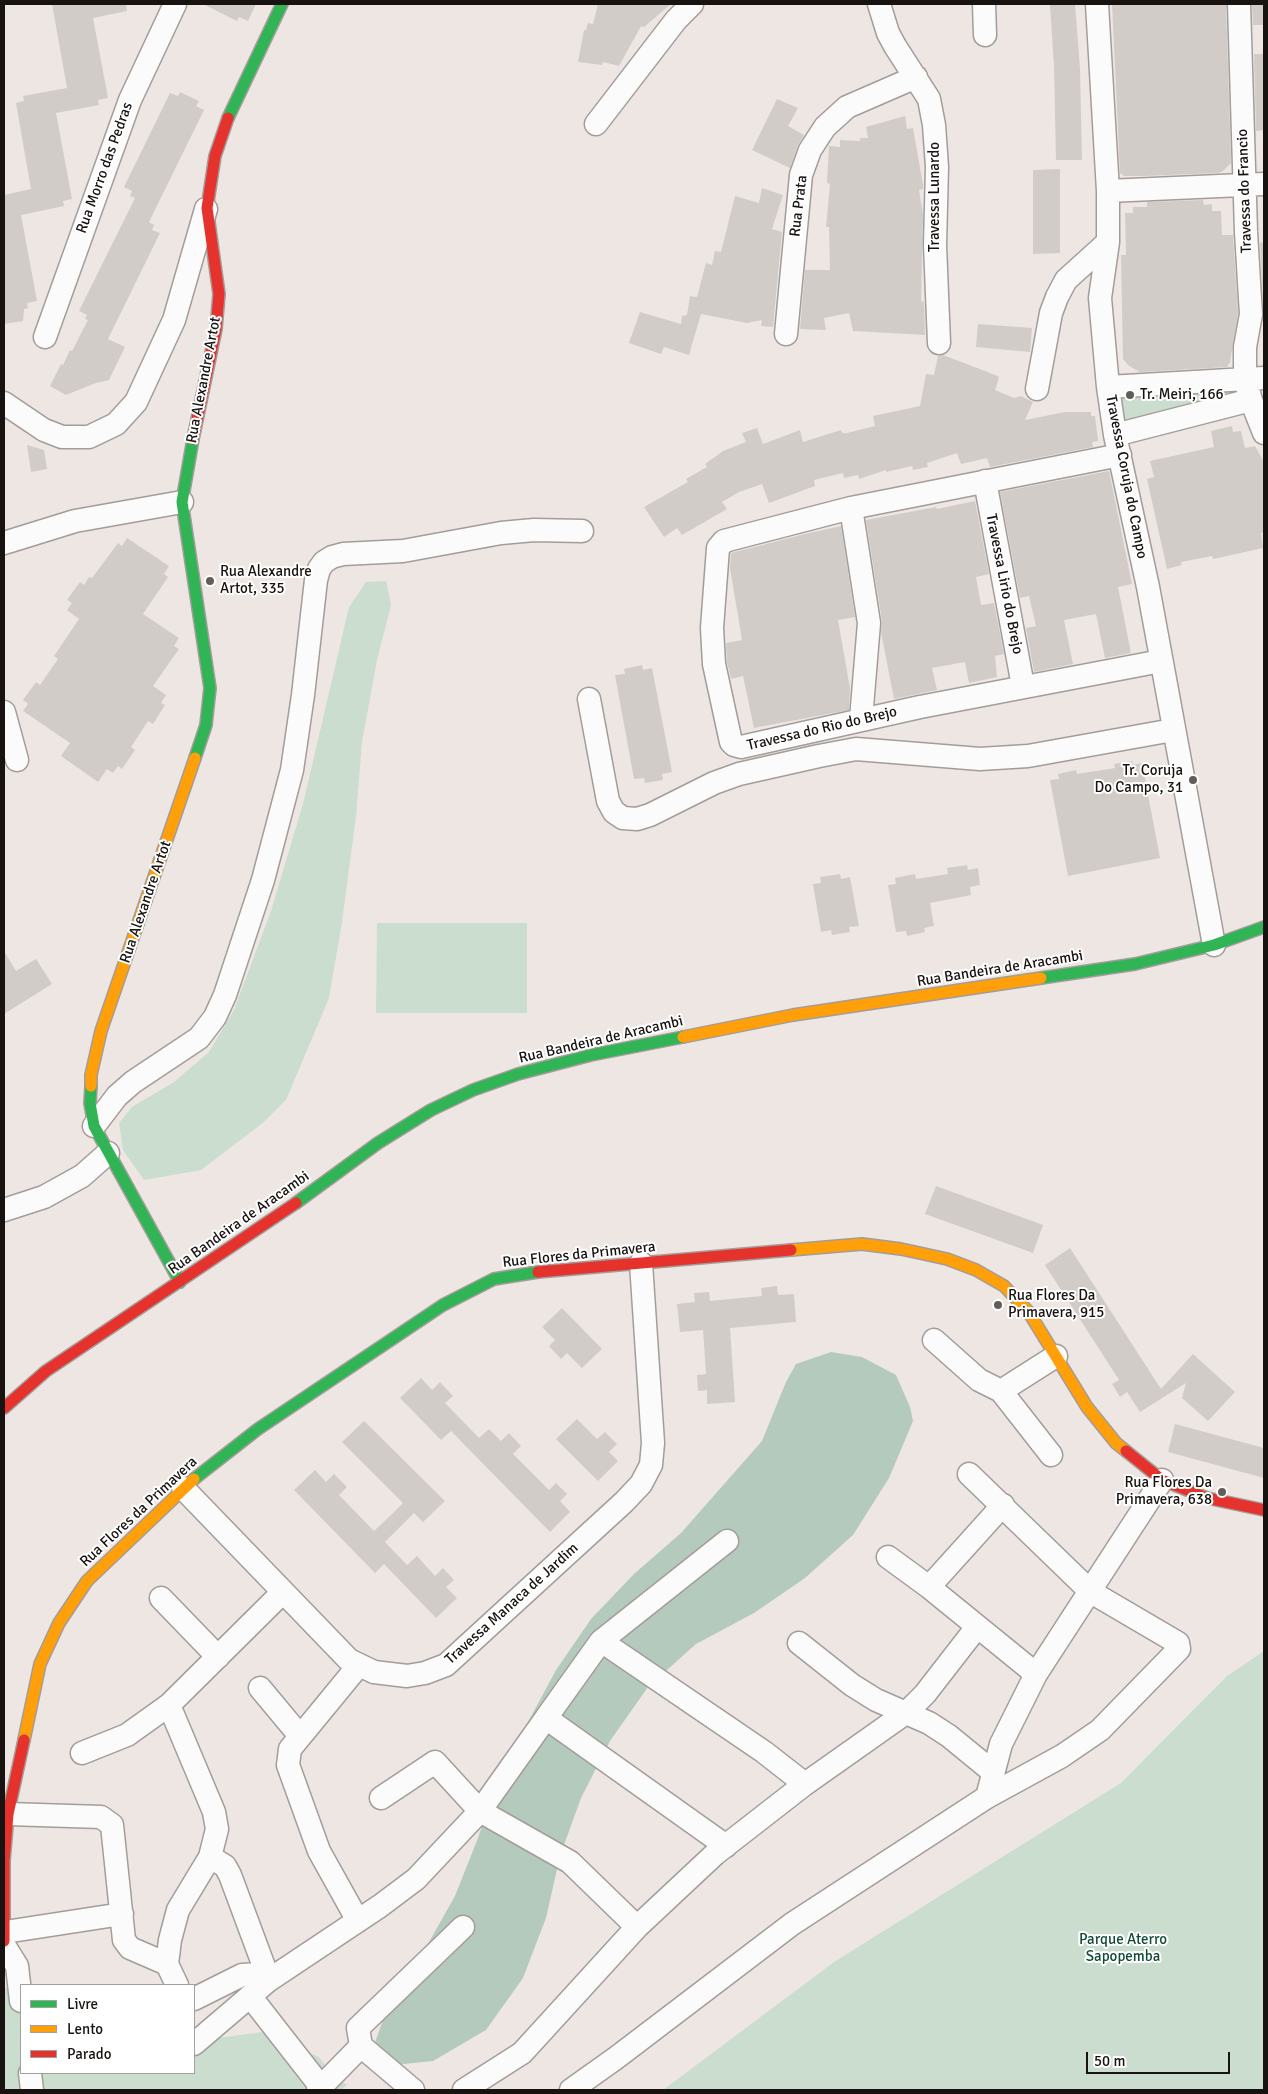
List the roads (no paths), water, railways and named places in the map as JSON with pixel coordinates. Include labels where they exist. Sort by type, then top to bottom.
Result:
[{"type":"street","name":"Rua Morro das Pedras","points":[[45,336],[130,100],[175,4]]},
{"type":"street","name":"Rua Alexandre Artot","points":[[180,1282],[94,1126],[90,1103],[91,1075],[101,1030],[206,725],[210,688],[182,502],[195,425],[216,329],[219,294],[207,208],[216,156],[226,121],[282,4]]},
{"type":"street","points":[[596,124],[676,20],[692,4]]},
{"type":"street","name":"Travessa Lunardo","points":[[879,4],[894,46],[929,99],[934,125],[937,167],[935,245],[940,343]]},
{"type":"street","points":[[984,4],[985,35]]},
{"type":"street","name":"Travessa Coruja do Campo","points":[[1097,4],[1108,190],[1108,242],[1100,298],[1108,387],[1214,945]]},
{"type":"street","name":"Travessa do Francio","points":[[1239,4],[1254,185],[1250,306],[1245,347],[1253,386]]},
{"type":"street","name":"Rua Prata","points":[[786,334],[801,175],[810,150],[825,127],[847,108],[916,77]]},
{"type":"street","points":[[1108,190],[1254,185]]},
{"type":"street","points":[[4,403],[44,430],[62,437],[90,437],[116,424],[136,402],[174,320],[207,208]]},
{"type":"street","points":[[1037,389],[1050,313],[1057,297],[1066,280],[1108,242]]},
{"type":"street","points":[[1108,387],[1253,386],[1264,433]]},
{"type":"street","name":"Travessa do Rio do Brejo","points":[[1161,661],[855,720],[741,747],[734,746],[731,742],[712,643],[718,548],[720,543],[851,508],[985,481],[1118,445],[1253,386]]},
{"type":"street","name":"Travessa Lirio do Brejo","points":[[985,481],[1024,686]]},
{"type":"street","points":[[4,543],[75,521],[182,502]]},
{"type":"street","points":[[851,508],[869,622],[855,720],[856,749]]},
{"type":"street","points":[[94,1126],[117,1096],[133,1082],[199,1038],[215,1018],[225,996],[263,880],[292,770],[303,695],[316,580],[319,569],[324,562],[332,556],[343,554],[403,552],[501,534],[534,530],[582,531]]},
{"type":"street","points":[[589,699],[608,801],[614,812],[624,818],[637,819],[650,815],[714,783],[739,774],[856,749],[980,759],[1028,756],[1173,730]]},
{"type":"street","points":[[4,712],[17,760]]},
{"type":"street","name":"Rua Bandeira de Aracambi","points":[[4,1408],[46,1370],[180,1282],[378,1144],[431,1110],[473,1090],[518,1074],[591,1055],[793,1015],[1135,964],[1214,945],[1264,927]]},
{"type":"street","points":[[4,1210],[44,1197],[82,1176],[108,1153]]},
{"type":"street","name":"Rua Flores da Primavera","points":[[4,1939],[4,1861],[8,1814],[40,1664],[59,1623],[87,1581],[183,1488],[258,1429],[443,1305],[494,1279],[543,1270],[862,1244],[901,1249],[946,1259],[976,1270],[1004,1286],[1028,1311],[1087,1407],[1116,1443],[1162,1480],[1208,1498],[1264,1510]]},
{"type":"street","name":"Travessa Manaca de Jardim","points":[[183,1488],[349,1660],[374,1672],[406,1676],[425,1673],[446,1665],[641,1484],[651,1465],[653,1443],[641,1263]]},
{"type":"street","points":[[934,1340],[979,1380],[1001,1391],[1051,1455]]},
{"type":"street","points":[[1001,1391],[1056,1356]]},
{"type":"street","points":[[570,2090],[616,2058],[792,1924],[987,1797],[1062,1756],[1100,1730],[1179,1649],[1178,1643],[1091,1592],[969,1474]]},
{"type":"street","points":[[987,1797],[1000,1744],[1036,1674],[1162,1480]]},
{"type":"street","points":[[929,1587],[1003,1505]]},
{"type":"street","points":[[195,2043],[269,1980],[358,1921],[416,1879],[480,1811],[601,1641],[727,1542]]},
{"type":"street","points":[[888,1557],[929,1587],[1036,1674]]},
{"type":"street","points":[[82,1753],[127,1735],[169,1705],[283,1592]]},
{"type":"street","points":[[161,1598],[218,1657]]},
{"type":"street","points":[[464,2090],[522,2052],[637,1927],[715,1854],[805,1784],[906,1712],[925,1694],[977,1627]]},
{"type":"street","points":[[601,1641],[764,1752],[805,1784]]},
{"type":"street","points":[[800,1643],[868,1695],[929,1723],[950,1736],[993,1772]]},
{"type":"street","points":[[358,1921],[319,1851],[288,1765],[290,1749],[359,1665]]},
{"type":"street","points":[[260,1688],[300,1736]]},
{"type":"street","points":[[169,1705],[214,1812],[217,1829],[210,1857],[178,1910],[170,1940],[167,1964],[177,1984]]},
{"type":"street","points":[[546,1718],[726,1846]]},
{"type":"street","points":[[381,1798],[435,1762],[480,1811],[570,1862],[637,1927]]},
{"type":"street","points":[[8,1814],[101,1818],[112,1825],[124,1940],[130,1948],[167,1964]]},
{"type":"street","points":[[210,1857],[225,1866],[230,1875],[269,1980]]},
{"type":"street","points":[[20,1993],[17,1966],[4,1939],[122,1914]]},
{"type":"street","points":[[413,2090],[361,2046],[358,2028],[363,2021],[463,1926]]},
{"type":"street","points":[[195,1998],[242,1975],[259,1974],[269,1980]]},
{"type":"street","points":[[250,1996],[319,2088],[361,2046]]},
{"type":"street","points":[[30,2074],[32,2090]]},
{"type":"place","name":"Tr. Meiri, 166","points":[[1130,395]]},
{"type":"place","name":"Rua Alexandre Artot, 335","points":[[210,581]]},
{"type":"place","name":"Tr. Coruja Do Campo, 31","points":[[1193,780]]},
{"type":"place","name":"Rua Flores Da Primavera, 915","points":[[998,1305]]},
{"type":"place","name":"Rua Flores Da Primavera, 638","points":[[1222,1492]]},
{"type":"park label","name":"Parque Aterro Sapopemba","points":[[1123,1948]]}]
